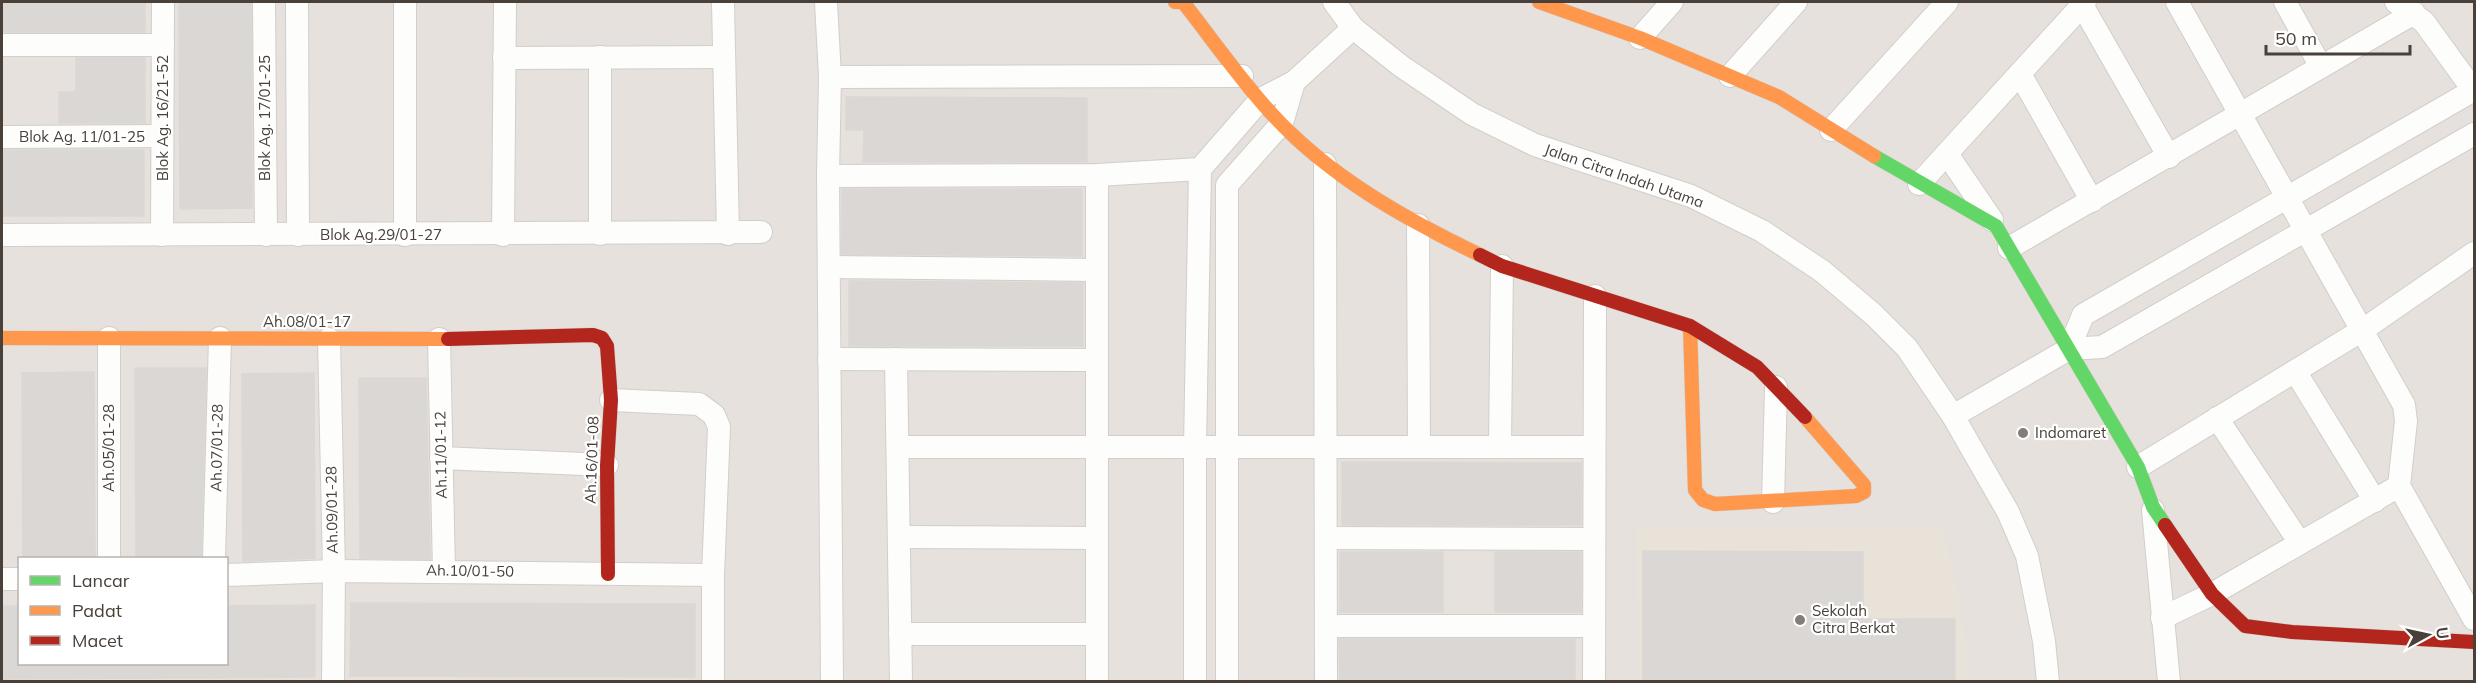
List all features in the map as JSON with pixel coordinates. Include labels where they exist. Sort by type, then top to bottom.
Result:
[{"type":"street","name":"Blok Ag. 16/21-52","points":[[162,235],[163,2]]},
{"type":"street","name":"Blok Ag. 17/01-25","points":[[264,2],[266,235]]},
{"type":"street","points":[[297,2],[298,235]]},
{"type":"street","points":[[405,2],[405,235]]},
{"type":"street","points":[[503,235],[505,2]]},
{"type":"street","points":[[723,2],[728,234]]},
{"type":"street","points":[[826,2],[830,77],[828,176],[832,681]]},
{"type":"street","points":[[1175,2],[1183,2],[1260,99],[1325,164],[1418,225],[1502,266],[1689,326],[1757,367],[1864,484],[1864,492],[1856,496],[1773,502],[1715,504],[1703,500],[1695,490],[1689,326]]},
{"type":"street","name":"Jalan Citra Indah Utama","points":[[1334,2],[1353,28],[1401,66],[1472,114],[1535,145],[1691,196],[1762,231],[1822,271],[1874,315],[1908,348],[1953,416],[2008,512],[2027,556],[2044,641],[2048,681]]},
{"type":"street","points":[[1539,2],[1640,38],[1779,97],[1919,184],[1996,226]]},
{"type":"street","points":[[1640,38],[1672,2]]},
{"type":"street","points":[[1730,76],[1796,2]]},
{"type":"street","points":[[1832,130],[1947,2]]},
{"type":"street","points":[[2177,2],[2364,329],[2406,413],[2399,486],[2475,619]]},
{"type":"street","points":[[2285,2],[2321,67]]},
{"type":"street","points":[[1919,184],[2083,3],[2169,157]]},
{"type":"street","points":[[2009,248],[2321,67],[2405,7],[2424,22],[2474,90],[2083,315],[2068,349]]},
{"type":"street","points":[[1195,681],[1195,447],[1200,169],[1260,99],[1294,82],[1353,28]]},
{"type":"street","points":[[2,45],[163,45]]},
{"type":"street","points":[[600,57],[600,234]]},
{"type":"street","points":[[504,58],[724,57]]},
{"type":"street","points":[[2020,74],[2092,201]]},
{"type":"street","points":[[830,77],[1242,76]]},
{"type":"street","points":[[1227,681],[1227,185],[1282,123],[1294,82]]},
{"type":"street","points":[[1953,416],[2068,349],[2102,347],[2475,135]]},
{"type":"street","name":"Blok Ag. 11/01-25","points":[[2,137],[162,136]]},
{"type":"street","points":[[1947,154],[1996,226],[2138,467],[2153,507],[2212,594],[2245,626],[2292,632],[2475,642]]},
{"type":"street","points":[[1325,164],[1326,681]]},
{"type":"street","points":[[828,176],[1097,175],[1200,169]]},
{"type":"street","points":[[1097,175],[1097,681]]},
{"type":"street","points":[[1418,225],[1419,447]]},
{"type":"street","name":"Blok Ag.29/01-27","points":[[2,235],[503,235],[761,232]]},
{"type":"street","points":[[2138,467],[2364,329],[2475,253]]},
{"type":"street","points":[[1500,447],[1502,266]]},
{"type":"street","points":[[829,267],[1096,270]]},
{"type":"street","points":[[1594,681],[1595,296]]},
{"type":"street","name":"Ah.08/01-17","points":[[2,338],[439,339],[593,335],[602,338],[607,346]]},
{"type":"street","name":"Ah.05/01-28","points":[[109,338],[110,557]]},
{"type":"street","name":"Ah.07/01-28","points":[[214,557],[220,338]]},
{"type":"street","name":"Ah.09/01-28","points":[[329,339],[334,571],[333,681]]},
{"type":"street","name":"Ah.11/01-12","points":[[439,339],[444,571]]},
{"type":"street","name":"Ah.16/01-08","points":[[607,346],[611,400],[607,465],[608,574]]},
{"type":"street","points":[[830,359],[1097,360]]},
{"type":"street","points":[[896,359],[901,681]]},
{"type":"street","points":[[2295,371],[2375,501]]},
{"type":"street","points":[[1773,502],[1776,387]]},
{"type":"street","points":[[611,400],[699,404],[714,415],[719,427],[713,575],[713,681]]},
{"type":"street","points":[[2217,418],[2300,543]]},
{"type":"street","points":[[898,447],[1594,447]]},
{"type":"street","points":[[441,458],[607,465]]},
{"type":"street","points":[[2162,618],[2212,594],[2399,486]]},
{"type":"street","points":[[2153,507],[2169,681]]},
{"type":"street","points":[[899,537],[1097,538]]},
{"type":"street","points":[[1326,538],[1594,538]]},
{"type":"street","name":"Ah.10/01-50","points":[[228,575],[334,571],[444,571],[713,575]]},
{"type":"street","points":[[2,579],[18,579]]},
{"type":"street","points":[[1326,626],[1594,626]]},
{"type":"street","points":[[900,634],[1096,634]]},
{"type":"shaded area","points":[[2,2],[2474,2],[2474,681],[2,681]]},
{"type":"shaded area","name":"Sekolah Citra Berkat","points":[[1637,526],[1942,529],[1958,594],[1967,646],[1967,681],[1638,681]]},
{"type":"building","points":[[2,2],[145,2],[145,32],[2,32]]},
{"type":"building","points":[[179,2],[251,2],[252,208],[180,209]]},
{"type":"building","points":[[76,58],[145,58],[145,123],[59,123],[59,92],[76,92]]},
{"type":"building","points":[[846,97],[1087,98],[1087,162],[863,162],[864,130],[846,130]]},
{"type":"building","points":[[2,150],[144,150],[144,216],[2,216]]},
{"type":"building","points":[[842,189],[1082,189],[1082,256],[842,254]]},
{"type":"building","points":[[849,281],[1083,283],[1083,346],[849,346]]},
{"type":"building","points":[[135,368],[206,368],[201,557],[136,557]]},
{"type":"building","points":[[94,372],[95,557],[23,557],[22,373]]},
{"type":"building","points":[[314,373],[315,558],[243,561],[242,374]]},
{"type":"building","points":[[359,378],[426,378],[430,559],[360,558]]},
{"type":"building","points":[[1342,462],[1581,463],[1581,525],[1342,525]]},
{"type":"building","name":"Sekolah Citra Berkat","points":[[1643,551],[1863,552],[1863,619],[1955,619],[1955,681],[1643,681]]},
{"type":"building","points":[[1340,552],[1443,552],[1443,612],[1340,612]]},
{"type":"building","points":[[1495,552],[1581,552],[1581,612],[1495,612]]},
{"type":"building","points":[[351,603],[695,604],[695,677],[350,676]]},
{"type":"building","points":[[315,605],[315,677],[2,679],[2,606],[18,606],[18,665],[228,665],[228,606]]},
{"type":"building","points":[[1339,639],[1575,639],[1575,681],[1340,681]]},
{"type":"traffic: fast","points":[[1874,156],[1996,226],[2138,467],[2153,507],[2165,525]]},
{"type":"traffic: slow","points":[[1175,2],[1183,2],[1259,100],[1293,136],[1317,157],[1396,211],[1480,255]]},
{"type":"traffic: slow","points":[[1539,2],[1640,38],[1779,97],[1874,156]]},
{"type":"traffic: slow","points":[[1690,326],[1695,490],[1703,500],[1715,504],[1856,496],[1864,492],[1864,485],[1805,417]]},
{"type":"traffic: slow","points":[[2,338],[448,339]]},
{"type":"traffic: jam","points":[[1480,255],[1502,266],[1690,326],[1757,367],[1805,417]]},
{"type":"traffic: jam","points":[[448,339],[593,335],[602,338],[607,346],[611,400],[607,465],[608,574]]},
{"type":"traffic: jam","points":[[2165,525],[2212,594],[2245,626],[2292,632],[2474,642]]},
{"type":"place","name":"Indomaret","points":[[2023,433]]},
{"type":"place","name":"Sekolah Citra Berkat","points":[[1800,620]]}]
